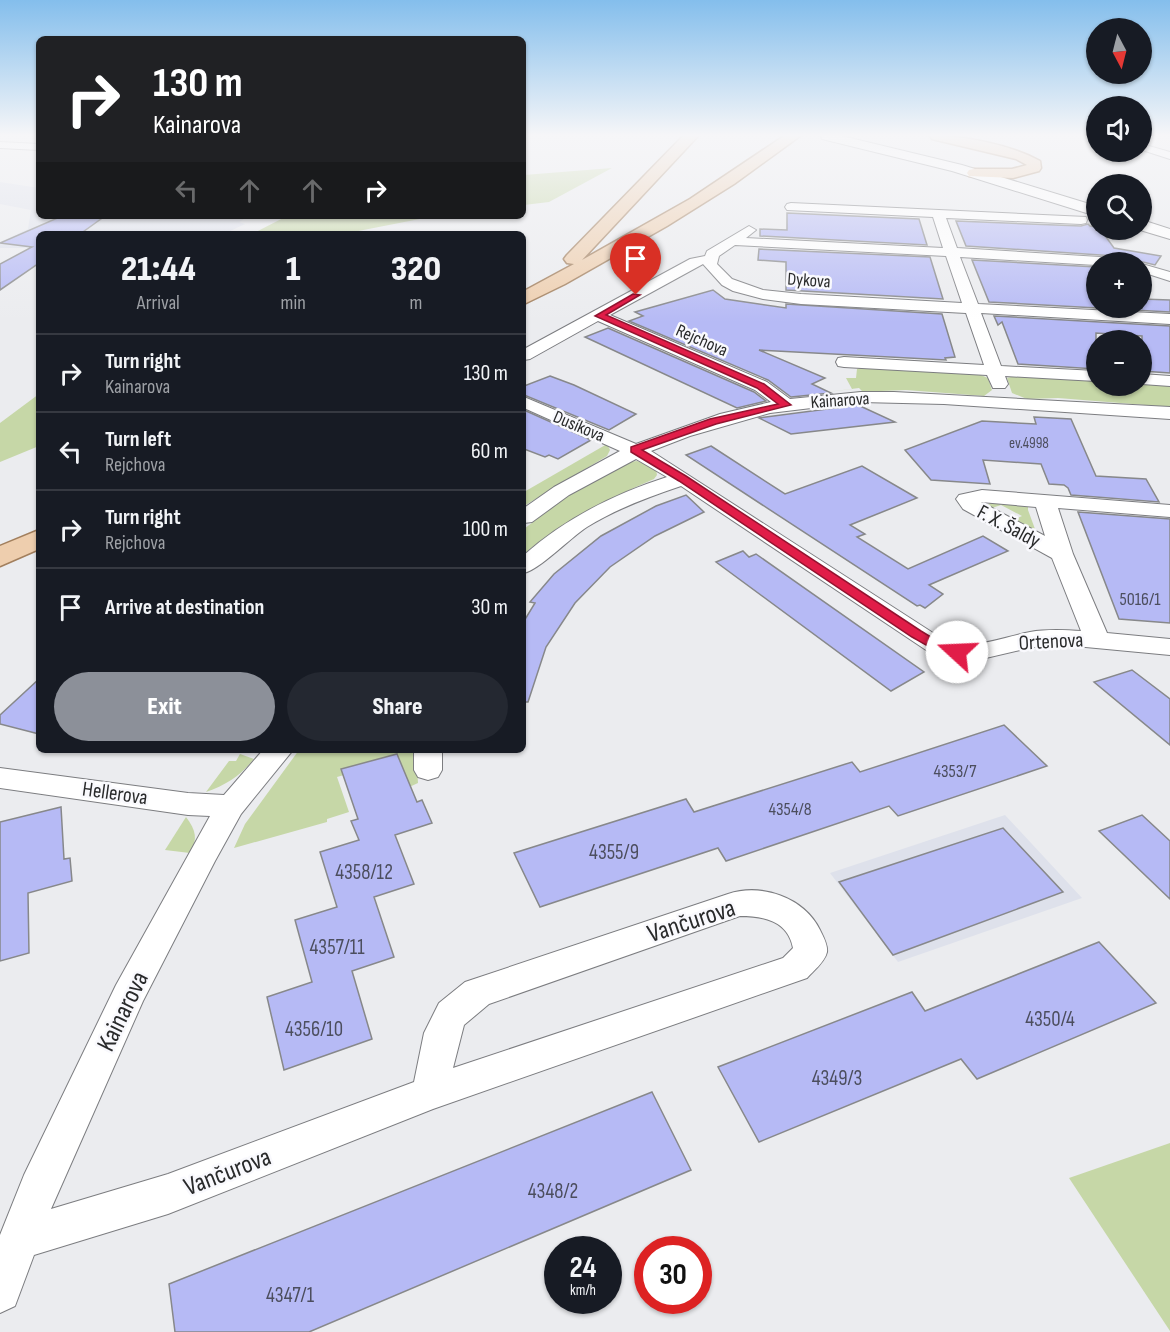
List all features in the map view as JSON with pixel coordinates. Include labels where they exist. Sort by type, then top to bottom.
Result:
[{"type":"main road","points":[[526,290],[574,259],[632,198]]},
{"type":"main road","points":[[526,297],[659,224],[699,198]]},
{"type":"main road","points":[[0,557],[36,539]]},
{"type":"street","points":[[1055,198],[1086,208]]},
{"type":"street","points":[[791,207],[1081,220]]},
{"type":"street","points":[[938,214],[998,383],[1002,402]]},
{"type":"street","points":[[1152,228],[1170,234]]},
{"type":"street","points":[[526,354],[600,316],[695,262],[710,258],[712,254],[735,242],[749,230]]},
{"type":"street","points":[[735,242],[1086,260]]},
{"type":"street","name":"Dykova","points":[[710,258],[714,271],[725,280],[740,288],[765,295],[801,299],[1170,319]]},
{"type":"street","points":[[1152,271],[1170,277]]},
{"type":"street","name":"Rejchova","points":[[600,316],[761,386],[786,405]]},
{"type":"street","name":"Kainarova","points":[[844,362],[1086,375]]},
{"type":"street","points":[[1152,380],[1170,381]]},
{"type":"street","name":"Kainarova","points":[[526,516],[584,477],[634,450],[713,421],[786,405],[861,397],[905,397],[1170,413]]},
{"type":"street","name":"Dusíkova","points":[[526,403],[634,450]]},
{"type":"street","name":"Ortenova","points":[[634,450],[683,478],[934,645],[957,652],[973,653],[1033,639],[1097,639],[1170,647]]},
{"type":"street","points":[[526,564],[547,544],[592,515],[629,496],[683,478]]},
{"type":"street","name":"F. X. Šaldy","points":[[1062,554],[966,501],[969,497],[974,496],[1170,511]]},
{"type":"street","name":"F. X. Šaldy","points":[[1045,501],[1062,554],[1097,639]]},
{"type":"street","name":"Kainarova","points":[[0,1291],[39,1189],[128,996],[201,857],[231,806],[276,753]]},
{"type":"street","name":"Hellerova","points":[[0,778],[188,804],[231,806]]},
{"type":"street","name":"Vančurova","points":[[20,1239],[168,1194],[430,1093],[795,968],[810,952],[808,936],[795,920],[779,908],[758,902],[739,903],[477,993],[451,1014],[442,1034],[430,1093]]},
{"type":"shaded area","points":[[0,198],[36,198],[36,219],[244,219],[239,222],[245,224],[230,231],[36,231],[36,248],[0,248],[0,242],[28,229],[31,210],[0,204]]},
{"type":"shaded area","points":[[1005,815],[1082,898],[898,962],[830,873]]},
{"type":"green space","points":[[526,198],[556,198],[549,202],[526,205]]},
{"type":"green space","points":[[281,219],[420,219],[358,231],[258,231]]},
{"type":"green space","points":[[862,367],[976,373],[988,378],[992,390],[984,396],[906,390],[856,392],[862,391],[859,388],[852,389],[846,378],[856,378],[857,369]]},
{"type":"green space","points":[[1017,375],[1086,379],[1086,396],[1152,396],[1152,383],[1170,384],[1170,407],[1058,398],[1027,399],[1012,393],[1007,378]]},
{"type":"green space","points":[[36,396],[36,447],[0,462],[0,423]]},
{"type":"green space","points":[[607,444],[610,450],[607,456],[526,505],[526,491]]},
{"type":"green space","points":[[637,461],[656,469],[657,475],[654,479],[586,512],[554,531],[526,552],[526,528],[596,478]]},
{"type":"green space","points":[[990,503],[1028,506],[1035,529],[1024,528],[1011,521],[1022,516],[1001,505],[989,509],[987,506]]},
{"type":"green space","points":[[972,628],[981,637],[960,641],[934,635]]},
{"type":"green space","points":[[297,753],[416,753],[418,783],[405,789],[393,761],[337,777],[349,812],[327,819],[327,822],[234,848],[245,824]]},
{"type":"green space","points":[[240,754],[254,759],[232,779],[206,792],[229,761],[236,761]]},
{"type":"green space","points":[[186,817],[195,835],[190,853],[165,850]]},
{"type":"green space","points":[[1170,1143],[1170,1331],[1069,1178]]},
{"type":"building","points":[[787,213],[919,219],[927,245],[760,236],[760,229],[787,230]]},
{"type":"building","points":[[55,219],[101,219],[84,231],[36,231],[36,265],[0,290],[0,264],[32,247],[0,243]]},
{"type":"building","points":[[956,221],[1086,225],[1086,240],[1108,240],[1114,248],[1138,252],[1086,252],[1086,254],[966,246]]},
{"type":"building","points":[[759,249],[930,257],[943,299],[786,290],[786,262],[758,260]]},
{"type":"building","points":[[1152,254],[1161,256],[1155,265],[1152,264]]},
{"type":"building","points":[[972,260],[1086,266],[1086,307],[989,302]]},
{"type":"building","points":[[713,290],[725,299],[786,308],[786,304],[942,314],[955,357],[945,358],[946,360],[759,350],[825,378],[812,384],[831,393],[791,397],[768,380],[629,321],[643,316],[635,312]]},
{"type":"building","points":[[1152,299],[1170,300],[1170,312],[1152,311]]},
{"type":"building","points":[[994,316],[1170,326],[1170,373],[1152,372],[1152,330],[1086,330],[1086,368],[1018,364],[1002,322],[998,325]]},
{"type":"building","points":[[608,328],[754,392],[766,401],[737,408],[585,337]]},
{"type":"building","points":[[550,376],[636,414],[609,430],[526,396],[526,385]]},
{"type":"building","points":[[858,405],[895,422],[791,434],[759,418]]},
{"type":"building","points":[[526,411],[591,440],[558,459],[549,455],[545,457],[526,450]]},
{"type":"building","points":[[1034,417],[1071,419],[1096,476],[1146,479],[1159,502],[1071,495],[1064,485],[1049,484],[1041,464],[983,460],[990,484],[931,480],[905,450],[982,421],[1036,424]]},
{"type":"building","points":[[711,446],[785,494],[862,466],[917,498],[850,525],[865,534],[857,537],[908,569],[983,536],[1008,551],[929,585],[943,594],[925,608],[917,606],[686,455]]},
{"type":"building","points":[[686,495],[704,512],[655,536],[610,567],[575,603],[546,647],[528,702],[526,702],[526,618],[535,603],[530,602],[554,574],[601,536],[656,506]]},
{"type":"building","points":[[1078,512],[1170,519],[1170,623],[1119,619]]},
{"type":"building","points":[[743,551],[749,557],[756,554],[924,672],[891,691],[716,562]]},
{"type":"building","points":[[1132,670],[1170,699],[1170,745],[1094,682]]},
{"type":"building","points":[[36,682],[36,733],[0,724],[0,715]]},
{"type":"building","points":[[1004,725],[1047,766],[898,816],[889,806],[726,861],[718,848],[540,907],[514,853],[686,799],[694,812],[852,762],[860,772]]},
{"type":"building","points":[[397,754],[417,802],[422,800],[432,823],[395,835],[414,884],[374,897],[394,957],[352,971],[372,1039],[284,1070],[267,997],[312,982],[295,920],[337,907],[320,852],[359,840],[351,821],[358,819],[341,769]]},
{"type":"building","points":[[61,807],[64,859],[70,858],[72,881],[28,893],[29,953],[0,961],[0,822]]},
{"type":"building","points":[[1142,815],[1170,841],[1170,899],[1099,831]]},
{"type":"building","points":[[1003,828],[1063,892],[893,955],[839,882]]},
{"type":"building","points":[[1099,942],[1156,1003],[977,1079],[961,1059],[759,1142],[718,1067],[912,992],[925,1011]]},
{"type":"building","points":[[652,1092],[691,1170],[309,1332],[175,1332],[169,1284]]},
{"type":"route","points":[[636,295],[600,316],[761,386],[786,405],[713,421],[666,436],[634,450],[683,478],[934,645],[957,652]]}]
